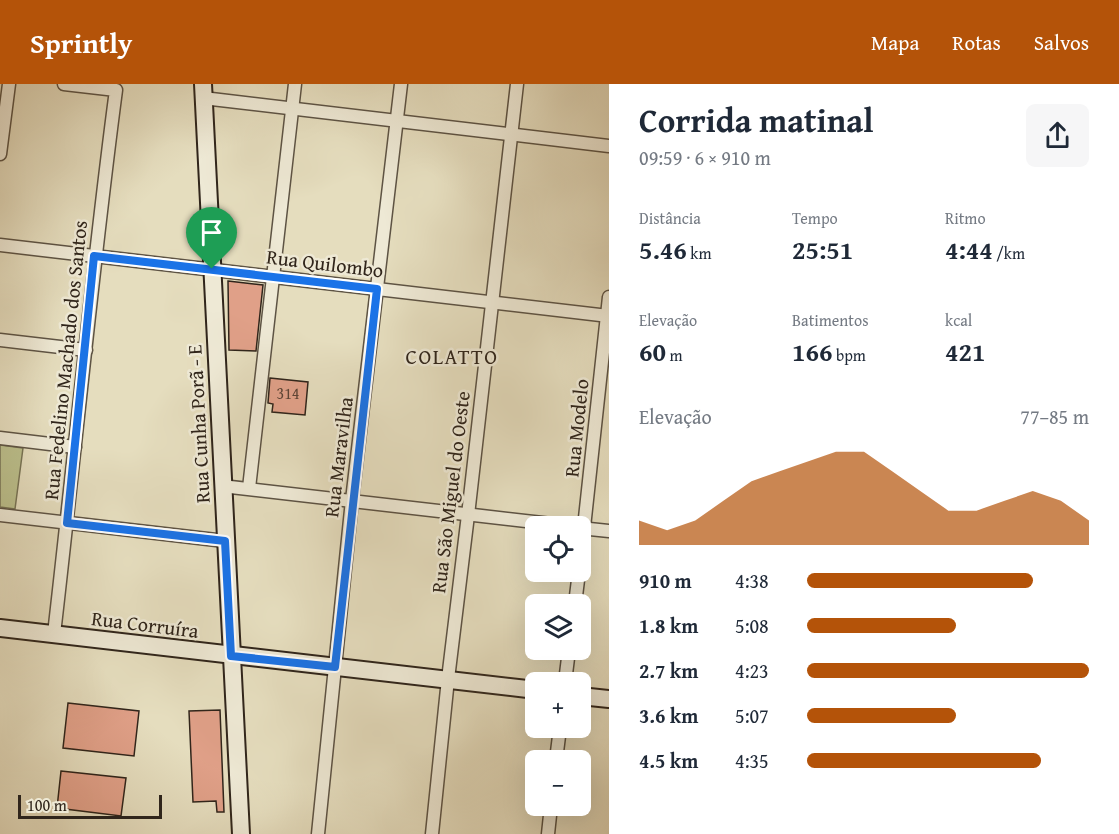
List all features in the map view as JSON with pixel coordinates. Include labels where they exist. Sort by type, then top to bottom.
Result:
[{"type":"street","points":[[0,154],[9,84]]},
{"type":"street","name":"Rua Fedelino Machado dos Santos","points":[[54,634],[86,350],[94,256],[116,90],[64,84]]},
{"type":"street","points":[[249,488],[295,84]]},
{"type":"street","name":"Rua Maravilha","points":[[318,834],[352,500],[401,84]]},
{"type":"street","name":"Rua São Miguel do Oeste","points":[[432,834],[517,84]]},
{"type":"street","points":[[203,91],[292,109],[609,146]]},
{"type":"street","name":"Rua Cunha Porã - E","points":[[203,91],[241,834]]},
{"type":"street","name":"Rua Quilombo","points":[[0,245],[608,316]]},
{"type":"street","name":"Rua Modelo","points":[[584,516],[609,297]]},
{"type":"street","points":[[0,340],[86,350]]},
{"type":"street","points":[[0,438],[75,447]]},
{"type":"street","points":[[222,486],[525,521]]},
{"type":"street","points":[[0,515],[225,541]]},
{"type":"street","points":[[591,529],[609,531]]},
{"type":"street","name":"Rua Corruíra","points":[[0,628],[525,689]]},
{"type":"street","points":[[591,697],[609,699]]},
{"type":"street","points":[[548,834],[550,816]]},
{"type":"green space","points":[[0,445],[23,448],[15,509],[0,507]]},
{"type":"building","points":[[228,281],[263,285],[256,351],[229,350]]},
{"type":"building","points":[[270,378],[308,382],[305,415],[272,412],[273,404],[268,403]]},
{"type":"building","points":[[68,703],[139,711],[134,756],[63,748]]},
{"type":"building","points":[[220,710],[224,812],[217,812],[216,801],[193,802],[189,711]]},
{"type":"building","points":[[61,771],[126,778],[121,816],[57,808]]},
{"type":"district","name":"COLATTO","points":[[452,356]]},
{"type":"route","points":[[94,256],[212,269],[377,289],[335,667],[231,656],[225,541],[67,523],[94,256]]}]
